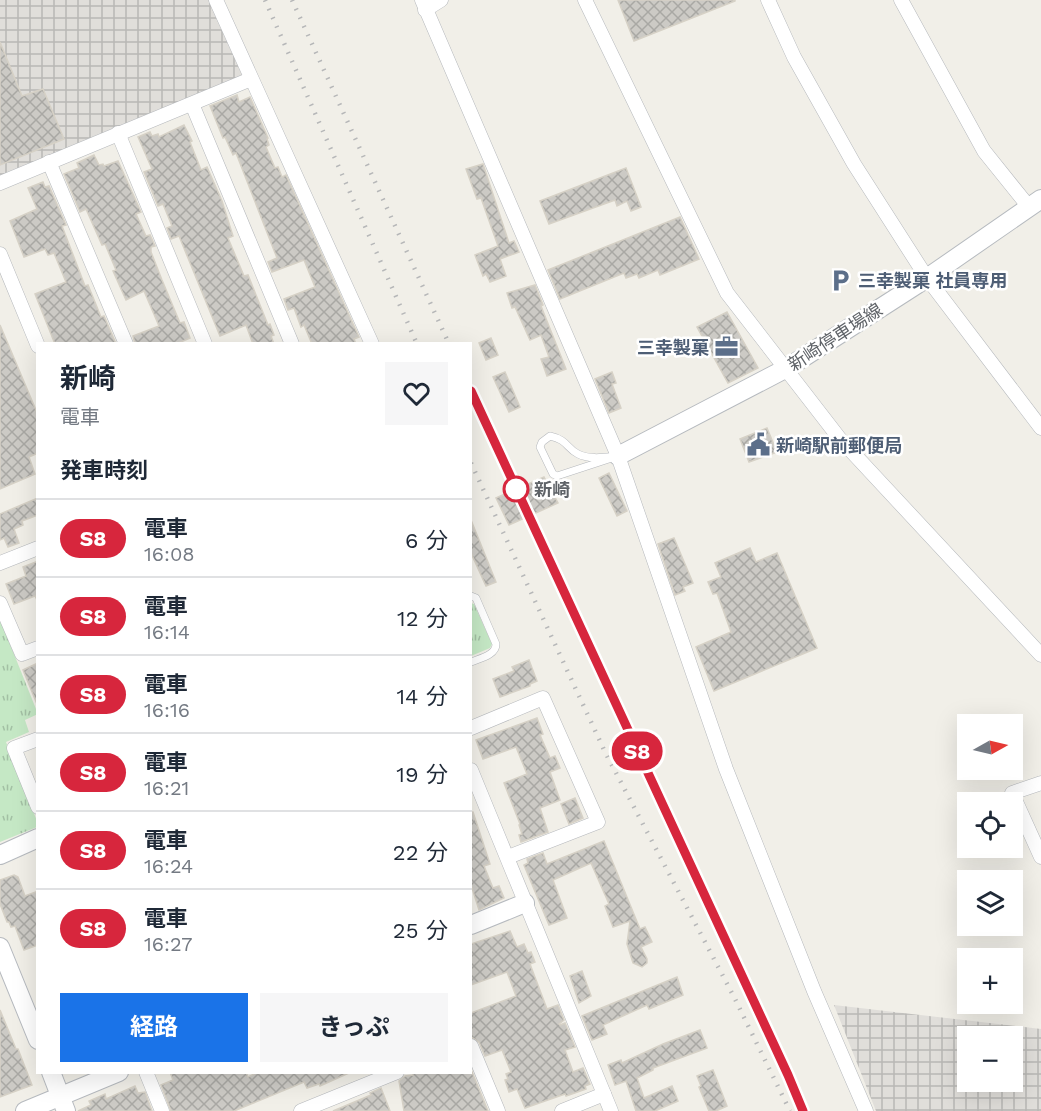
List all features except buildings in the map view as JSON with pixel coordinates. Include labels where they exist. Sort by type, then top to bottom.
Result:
[{"type":"main road","name":"新崎停車場線","points":[[618,456],[787,368],[927,278],[1035,203]]},
{"type":"main road","points":[[0,855],[36,839]]},
{"type":"main road","points":[[472,925],[525,903]]},
{"type":"main road","points":[[0,947],[36,1035]]},
{"type":"main road","points":[[52,1074],[63,1104]]},
{"type":"main road","points":[[25,1111],[63,1104],[116,1074]]},
{"type":"street","points":[[216,0],[371,342]]},
{"type":"street","points":[[441,0],[423,5],[618,456],[726,769],[814,992],[866,1111]]},
{"type":"street","points":[[585,0],[727,293],[840,439],[1041,655]]},
{"type":"street","points":[[768,0],[794,57],[854,164],[927,278],[1041,428]]},
{"type":"street","points":[[901,0],[984,151],[1035,203]]},
{"type":"street","points":[[0,183],[251,80]]},
{"type":"street","points":[[192,104],[291,342]]},
{"type":"street","points":[[118,133],[204,342]]},
{"type":"street","points":[[49,162],[125,342]]},
{"type":"street","points":[[0,254],[36,342]]},
{"type":"street","points":[[0,563],[36,549]]},
{"type":"street","points":[[0,603],[22,654],[36,649]]},
{"type":"street","points":[[472,728],[543,698],[598,822],[508,857]]},
{"type":"street","points":[[36,740],[14,748],[36,802]]},
{"type":"street","points":[[472,772],[610,1111]]},
{"type":"street","points":[[1041,783],[1012,793],[1041,857]]},
{"type":"street","points":[[472,1048],[498,1111]]},
{"type":"street","points":[[147,1074],[162,1111]]},
{"type":"street","points":[[301,1111],[392,1074]]},
{"type":"street","points":[[562,1111],[604,1094]]},
{"type":"lane","points":[[550,436],[562,438],[578,454],[592,457],[618,456],[557,476],[553,474],[540,447],[542,442],[550,436]]},
{"type":"lane","points":[[472,596],[476,598],[496,644],[494,652],[472,662]]},
{"type":"shaded area","points":[[0,0],[210,0],[245,76],[0,177]]},
{"type":"shaded area","points":[[834,1005],[1015,1026],[957,1026],[957,1092],[1023,1092],[1023,1027],[1041,1029],[1041,1111],[876,1111]]},
{"type":"green space","points":[[472,603],[492,644],[490,648],[472,656]]},
{"type":"green space","points":[[0,619],[36,709],[36,715],[25,720],[29,732],[6,742],[36,818],[36,827],[0,842]]},
{"type":"railway","points":[[265,0],[416,342]]},
{"type":"railway","points":[[292,0],[448,342]]},
{"type":"railway","points":[[472,393],[803,1111]]},
{"type":"railway","points":[[472,465],[605,752],[734,997],[790,1111]]},
{"type":"train","name":"S8","points":[[472,393],[803,1111]]},
{"type":"place","name":"三幸製菓 社員専用","points":[[840,280]]},
{"type":"place","name":"三幸製菓","points":[[727,347]]},
{"type":"place","name":"新崎駅前郵便局","points":[[758,445]]},
{"type":"place","name":"新崎","points":[[516,489]]}]
